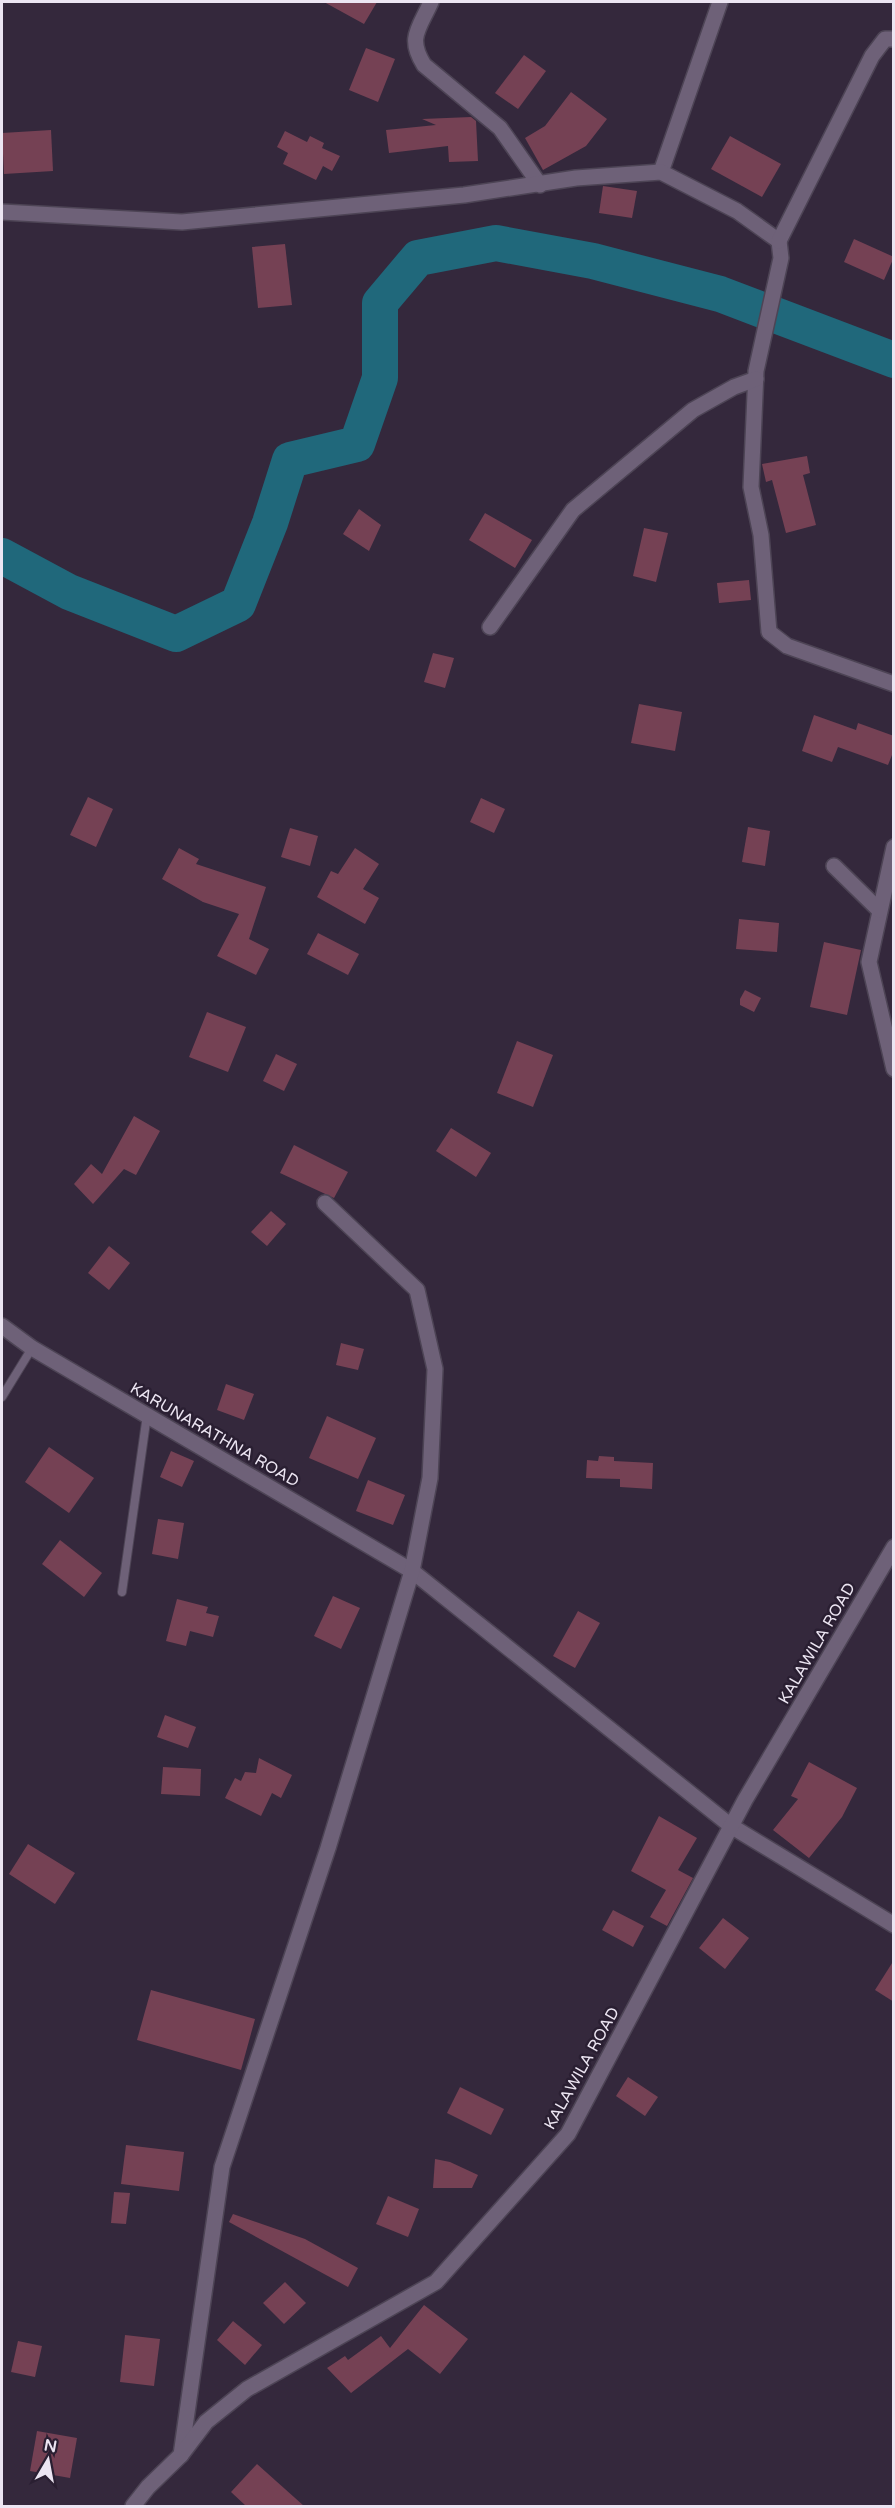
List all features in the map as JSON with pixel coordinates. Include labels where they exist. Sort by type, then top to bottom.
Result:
[{"type":"street","points":[[431,2],[414,42],[424,65],[500,128],[540,185]]},
{"type":"street","points":[[661,172],[720,2]]},
{"type":"street","points":[[894,39],[885,39],[872,56],[779,241],[781,258],[756,375],[751,487],[761,535],[770,632],[787,646],[894,684]]},
{"type":"street","points":[[2,212],[182,222],[464,195],[576,178],[661,172],[737,210],[779,241]]},
{"type":"street","points":[[490,627],[573,510],[693,411],[756,375]]},
{"type":"street","points":[[894,848],[869,962],[894,1069]]},
{"type":"street","points":[[834,866],[879,910]]},
{"type":"street","points":[[181,2455],[222,2167],[328,1848],[412,1571],[430,1478],[435,1369],[417,1290],[325,1203]]},
{"type":"street","name":"KARUNARATHNA ROAD","points":[[2,1326],[32,1348],[412,1571],[731,1826],[894,1925]]},
{"type":"street","name":"KALAWILA ROAD","points":[[134,2506],[148,2487],[181,2455],[206,2422],[247,2389],[436,2282],[568,2134],[731,1826],[894,1547]]},
{"type":"lane","points":[[2,1397],[32,1348]]},
{"type":"lane","points":[[122,1592],[147,1415]]},
{"type":"building","points":[[324,2],[377,2],[364,24]]},
{"type":"building","points":[[366,48],[395,59],[378,102],[349,90]]},
{"type":"building","points":[[524,55],[546,71],[518,109],[495,93]]},
{"type":"building","points":[[571,92],[607,119],[586,146],[543,170],[525,138],[545,126]]},
{"type":"building","points":[[471,117],[476,121],[478,161],[449,162],[448,146],[389,153],[386,130],[436,125],[422,119]]},
{"type":"building","points":[[51,130],[53,171],[4,174],[2,133]]},
{"type":"building","points":[[285,131],[307,142],[310,136],[324,143],[322,148],[340,156],[332,171],[323,166],[316,180],[283,164],[288,153],[277,147]]},
{"type":"building","points":[[730,136],[781,164],[762,197],[711,169]]},
{"type":"building","points":[[603,186],[637,191],[632,218],[599,213]]},
{"type":"building","points":[[854,239],[894,257],[884,280],[844,262]]},
{"type":"building","points":[[285,244],[292,305],[258,308],[252,247]]},
{"type":"building","points":[[807,456],[810,473],[803,475],[816,525],[786,533],[772,480],[766,482],[762,464]]},
{"type":"building","points":[[359,509],[381,525],[369,551],[343,534]]},
{"type":"building","points":[[485,513],[532,540],[515,568],[469,540]]},
{"type":"building","points":[[644,528],[668,533],[656,582],[633,576]]},
{"type":"building","points":[[749,580],[751,600],[719,603],[717,583]]},
{"type":"building","points":[[433,653],[454,658],[445,688],[424,682]]},
{"type":"building","points":[[639,704],[682,712],[675,751],[631,743]]},
{"type":"building","points":[[814,715],[856,730],[858,723],[894,736],[894,750],[888,765],[838,747],[832,762],[802,751]]},
{"type":"building","points":[[88,797],[113,809],[96,847],[70,835]]},
{"type":"building","points":[[481,798],[505,809],[494,833],[470,822]]},
{"type":"building","points":[[748,827],[770,831],[765,866],[742,862]]},
{"type":"building","points":[[290,828],[318,836],[310,866],[281,857]]},
{"type":"building","points":[[179,848],[199,859],[196,864],[266,887],[249,939],[269,949],[256,975],[217,956],[239,914],[203,902],[162,879]]},
{"type":"building","points":[[355,848],[379,864],[363,889],[379,898],[365,924],[317,897],[331,871],[338,874]]},
{"type":"building","points":[[739,919],[779,923],[777,952],[736,949]]},
{"type":"building","points":[[318,933],[359,954],[348,975],[307,954]]},
{"type":"building","points":[[824,942],[861,950],[847,1015],[810,1007]]},
{"type":"building","points":[[745,990],[761,998],[754,1012],[740,1005],[740,999]]},
{"type":"building","points":[[207,1012],[246,1027],[228,1072],[189,1057]]},
{"type":"building","points":[[517,1041],[553,1055],[533,1107],[497,1093]]},
{"type":"building","points":[[276,1054],[297,1064],[284,1091],[263,1081]]},
{"type":"building","points":[[134,1116],[160,1131],[136,1175],[124,1169],[93,1204],[74,1184],[91,1164],[102,1174]]},
{"type":"building","points":[[451,1128],[491,1153],[476,1177],[436,1151]]},
{"type":"building","points":[[294,1145],[348,1172],[334,1198],[280,1173]]},
{"type":"building","points":[[271,1211],[286,1224],[267,1246],[251,1232]]},
{"type":"building","points":[[109,1246],[130,1263],[109,1290],[88,1273]]},
{"type":"building","points":[[341,1343],[364,1349],[358,1370],[336,1365]]},
{"type":"building","points":[[226,1384],[254,1394],[244,1420],[217,1410]]},
{"type":"building","points":[[327,1416],[376,1438],[358,1479],[309,1458]]},
{"type":"building","points":[[49,1447],[94,1478],[69,1513],[25,1482]]},
{"type":"building","points":[[171,1451],[194,1461],[182,1487],[160,1477]]},
{"type":"building","points":[[599,1456],[614,1457],[614,1461],[653,1463],[652,1489],[620,1487],[620,1479],[586,1478],[587,1460],[598,1461]]},
{"type":"building","points":[[368,1480],[405,1495],[393,1525],[356,1511]]},
{"type":"building","points":[[158,1519],[184,1523],[178,1559],[152,1554]]},
{"type":"building","points":[[60,1540],[102,1573],[84,1597],[42,1564]]},
{"type":"building","points":[[333,1596],[360,1608],[341,1649],[314,1636]]},
{"type":"building","points":[[177,1599],[208,1607],[206,1613],[219,1616],[213,1637],[190,1631],[186,1646],[166,1641]]},
{"type":"building","points":[[578,1611],[600,1623],[575,1668],[553,1656]]},
{"type":"building","points":[[165,1715],[196,1727],[188,1748],[157,1737]]},
{"type":"building","points":[[259,1758],[292,1775],[281,1798],[272,1793],[261,1816],[225,1798],[235,1778],[241,1781],[245,1772],[256,1773]]},
{"type":"building","points":[[809,1762],[857,1788],[842,1817],[809,1858],[773,1830],[798,1799],[791,1796]]},
{"type":"building","points":[[163,1767],[201,1769],[200,1796],[161,1794]]},
{"type":"building","points":[[659,1816],[697,1838],[678,1870],[693,1878],[667,1926],[650,1917],[666,1890],[631,1871]]},
{"type":"building","points":[[28,1844],[75,1873],[55,1904],[9,1874]]},
{"type":"building","points":[[613,1910],[644,1926],[633,1947],[602,1930]]},
{"type":"building","points":[[723,1918],[749,1938],[725,1969],[699,1948]]},
{"type":"building","points":[[894,1960],[894,2002],[875,1990]]},
{"type":"building","points":[[151,1990],[255,2019],[241,2070],[137,2040]]},
{"type":"building","points":[[628,2077],[658,2097],[645,2116],[616,2096]]},
{"type":"building","points":[[460,2087],[504,2109],[491,2135],[447,2113]]},
{"type":"building","points":[[126,2145],[184,2152],[179,2191],[121,2184]]},
{"type":"building","points":[[435,2159],[450,2162],[478,2175],[472,2188],[433,2188]]},
{"type":"building","points":[[114,2192],[130,2193],[126,2224],[111,2223]]},
{"type":"building","points":[[388,2196],[419,2209],[408,2237],[376,2224]]},
{"type":"building","points":[[233,2214],[305,2239],[358,2268],[348,2287],[229,2222]]},
{"type":"building","points":[[285,2282],[306,2303],[284,2324],[263,2303]]},
{"type":"building","points":[[424,2305],[468,2339],[440,2374],[408,2349],[351,2393],[327,2368],[345,2356],[348,2360],[381,2336],[390,2348]]},
{"type":"building","points":[[233,2321],[262,2345],[245,2365],[217,2340]]},
{"type":"building","points":[[125,2335],[160,2339],[154,2386],[120,2382]]},
{"type":"building","points":[[18,2341],[42,2346],[35,2377],[11,2372]]},
{"type":"building","points":[[37,2431],[77,2438],[70,2478],[30,2471]]},
{"type":"building","points":[[257,2464],[304,2506],[246,2506],[231,2492]]},
{"type":"waterway","points":[[2,556],[69,592],[176,634],[238,604],[270,523],[290,460],[357,444],[380,378],[380,303],[418,258],[496,243],[593,261],[720,294],[894,360]]}]
